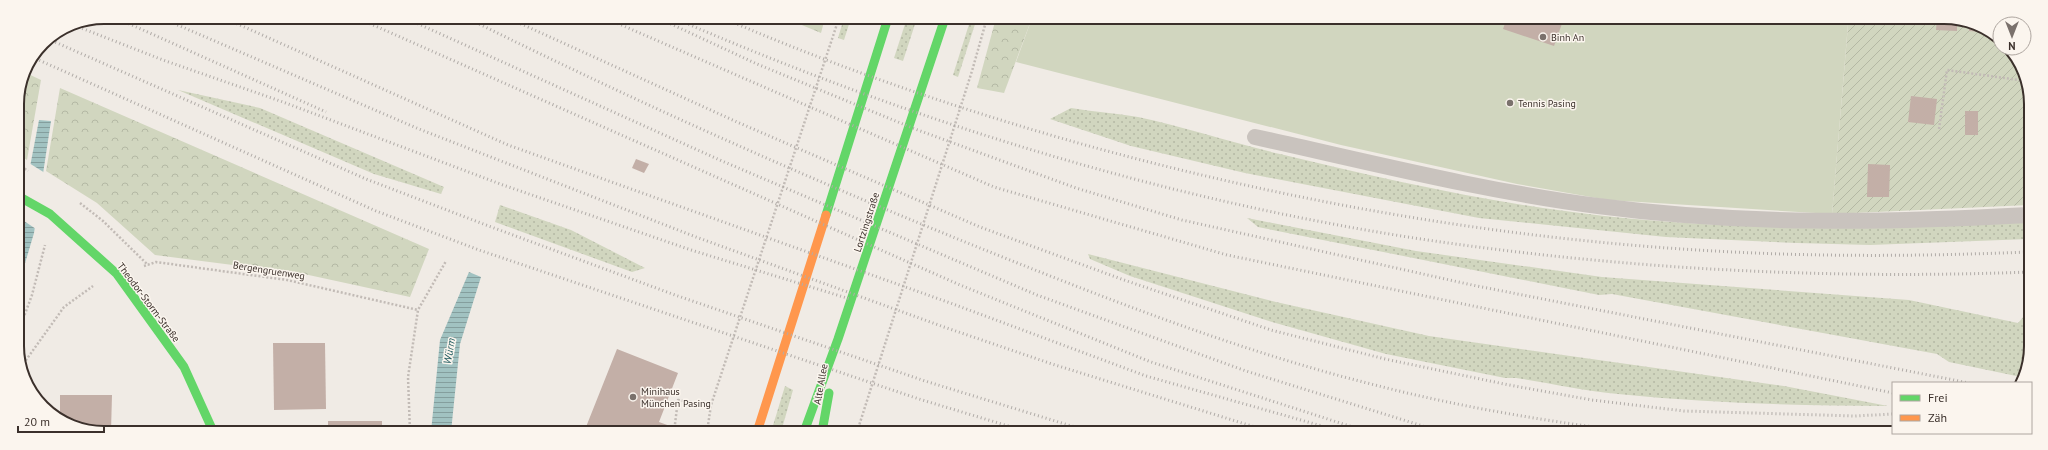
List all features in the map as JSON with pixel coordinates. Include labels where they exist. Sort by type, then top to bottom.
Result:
[{"type":"main road","points":[[759,426],[886,24]]},
{"type":"main road","name":"Lortzingstraße","points":[[806,426],[838,339],[943,24]]},
{"type":"main road","name":"Theodor-Storm-Straße","points":[[24,199],[50,214],[117,274],[184,367],[210,426]]},
{"type":"main road","name":"Alte Allee","points":[[823,426],[838,339]]},
{"type":"lane","points":[[1255,137],[1515,194],[1598,207],[1680,216],[1755,221],[1831,222],[2024,215]]},
{"type":"path","points":[[708,426],[711,406],[837,24]]},
{"type":"path","points":[[859,426],[970,79],[985,24]]},
{"type":"path","points":[[1939,128],[1947,70],[2020,80]]},
{"type":"path","points":[[76,200],[103,221],[148,265]]},
{"type":"path","points":[[24,315],[32,295],[44,246],[58,222]]},
{"type":"path","points":[[410,426],[408,377],[418,310],[446,261]]},
{"type":"path","name":"Bergengruenweg","points":[[26,360],[64,307],[91,287],[117,274],[156,262],[287,280],[418,310]]},
{"type":"path","points":[[675,426],[678,400],[711,406]]},
{"type":"green space","points":[[799,24],[823,24],[821,33]]},
{"type":"green space","points":[[842,24],[849,24],[844,40],[838,38]]},
{"type":"green space","points":[[905,24],[915,24],[903,61],[894,58]]},
{"type":"green space","points":[[969,24],[975,24],[958,77],[953,75]]},
{"type":"green space","points":[[994,24],[1030,24],[1004,93],[977,88]]},
{"type":"green space","name":"Tennis Pasing","points":[[1030,24],[1848,24],[1832,214],[1608,200],[1517,184],[1341,145],[1016,62]]},
{"type":"green space","points":[[1842,24],[1954,25],[1974,30],[1992,40],[1992,56],[2008,56],[2016,69],[2023,94],[2024,205],[1832,214],[1848,25]]},
{"type":"green space","points":[[30,75],[41,80],[27,160],[24,158],[24,99]]},
{"type":"green space","points":[[60,88],[429,249],[410,297],[304,274],[155,255],[97,203],[46,171]]},
{"type":"green space","points":[[178,90],[260,108],[444,187],[441,194],[374,174]]},
{"type":"green space","points":[[1071,108],[1138,117],[1174,125],[1262,150],[1378,177],[1477,197],[1603,216],[1725,225],[1786,227],[1907,227],[2024,222],[2024,239],[1870,245],[1797,243],[1666,237],[1479,218],[1245,173],[1131,146],[1050,119]]},
{"type":"green space","points":[[500,205],[571,230],[645,268],[632,272],[495,222]]},
{"type":"green space","points":[[1247,218],[1416,251],[1602,277],[1909,300],[2018,323],[2024,316],[2023,356],[2018,376],[1949,362],[1937,354],[1612,294],[1599,295],[1258,227]]},
{"type":"green space","points":[[1088,254],[1276,302],[1429,336],[1784,386],[1888,406],[1787,405],[1686,400],[1605,393],[1516,378],[1505,378],[1386,354],[1272,322],[1130,276],[1090,259]]},
{"type":"green space","points":[[785,386],[793,390],[783,426],[773,426]]},
{"type":"water","points":[[39,120],[51,121],[34,233],[24,267],[24,198]]},
{"type":"water","name":"Würm","points":[[469,272],[481,277],[460,344],[452,426],[432,426],[440,340]]},
{"type":"pier","points":[[29,163],[45,173],[36,229],[24,221],[24,188]]},
{"type":"building","name":"Binh An","points":[[1505,24],[1562,24],[1554,46],[1503,29]]},
{"type":"building","points":[[1937,24],[1957,26],[1957,31],[1936,30]]},
{"type":"building","points":[[1969,28],[1977,32],[1969,31]]},
{"type":"building","points":[[1911,96],[1937,99],[1934,125],[1908,122]]},
{"type":"building","points":[[1965,111],[1978,111],[1978,135],[1965,135]]},
{"type":"building","points":[[636,159],[649,164],[644,173],[632,168]]},
{"type":"building","points":[[1868,164],[1890,165],[1889,197],[1867,197]]},
{"type":"building","points":[[273,343],[325,343],[326,409],[274,410]]},
{"type":"building","name":"Minihaus München Pasing","points":[[617,349],[678,373],[659,422],[670,426],[586,426]]},
{"type":"building","points":[[60,395],[112,395],[111,426],[99,426],[79,422],[60,412]]},
{"type":"building","points":[[328,421],[382,421],[382,426],[328,426]]},
{"type":"railway","points":[[130,24],[326,112]]},
{"type":"railway","points":[[175,24],[419,129],[696,237],[944,327],[1052,364],[1252,426]]},
{"type":"railway","points":[[238,24],[508,145],[953,304],[1146,376],[1322,426]]},
{"type":"railway","points":[[371,24],[960,285],[1151,362],[1349,426]]},
{"type":"railway","points":[[419,24],[722,161],[1037,295],[1246,371],[1423,426]]},
{"type":"railway","points":[[479,24],[591,78],[782,165],[910,219],[1124,305],[1225,341],[1379,386],[1508,414],[1588,426]]},
{"type":"railway","points":[[521,24],[737,122],[980,227],[1124,280],[1271,330],[1385,359],[1509,385],[1592,400],[1684,411],[1855,416],[1892,414]]},
{"type":"railway","points":[[619,24],[994,187],[1227,255],[1892,393]]},
{"type":"railway","points":[[671,24],[757,64],[915,129],[1076,188],[1182,220],[1472,285],[1964,382]]},
{"type":"railway","points":[[688,24],[770,58],[868,95],[967,130],[1068,161],[1170,188],[1272,212],[1375,232],[1478,247],[1547,255],[1684,267],[1822,273],[1960,274],[2024,272]]},
{"type":"railway","points":[[737,24],[808,53],[895,85],[1071,141],[1234,183],[1399,215],[1565,239],[1649,247],[1733,252],[1807,255],[2024,252]]},
{"type":"railway","points":[[80,28],[163,60],[283,102],[503,185],[691,250],[850,299]]},
{"type":"railway","points":[[54,42],[366,179],[486,225],[675,295],[925,381],[1071,426]]},
{"type":"railway","points":[[38,60],[376,211],[479,250],[919,399],[1008,426]]},
{"type":"traffic: fast","points":[[826,215],[886,24]]},
{"type":"traffic: fast","points":[[806,426],[838,339],[943,24]]},
{"type":"traffic: fast","points":[[24,199],[50,214],[117,274],[184,367],[211,426]]},
{"type":"traffic: fast","points":[[823,426],[829,393]]},
{"type":"traffic: slow","points":[[759,426],[826,215]]},
{"type":"place","name":"Binh An","points":[[1543,37]]},
{"type":"place","name":"Tennis Pasing","points":[[1510,103]]},
{"type":"place","name":"Minihaus München Pasing","points":[[633,397]]}]
